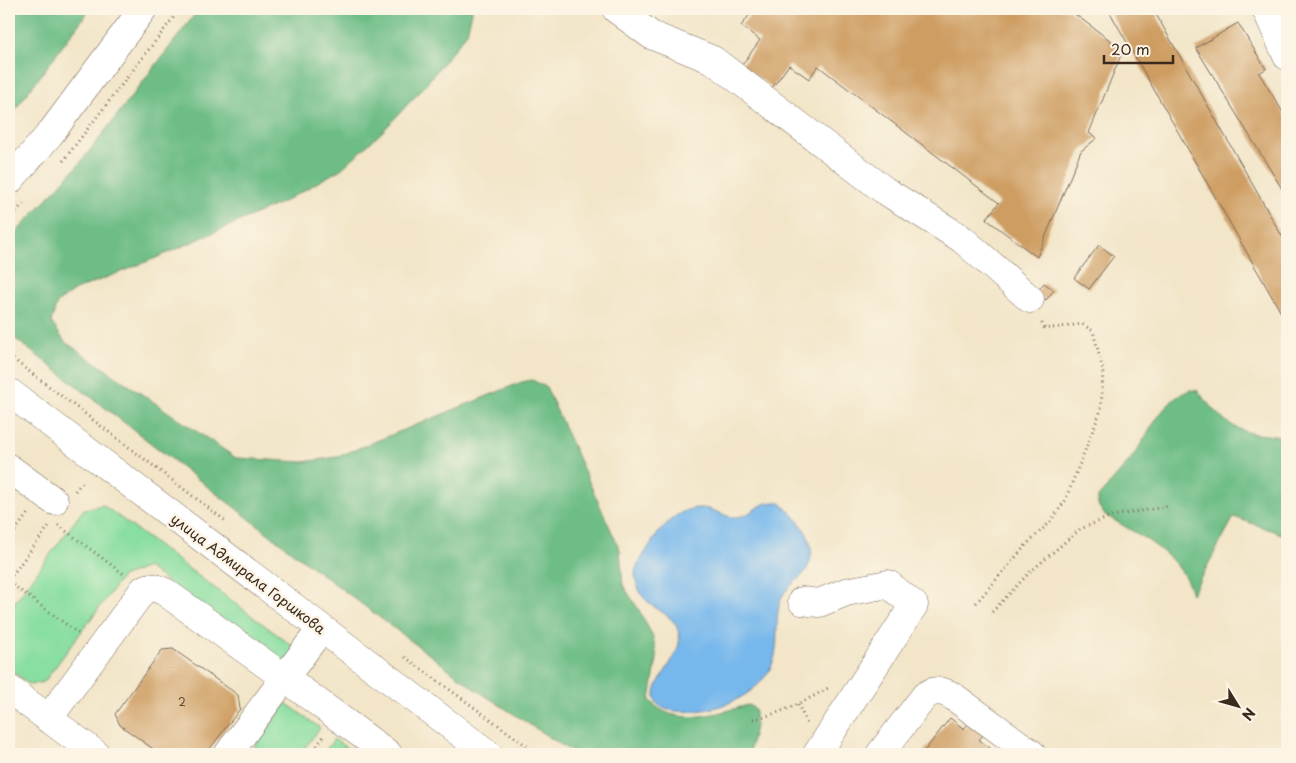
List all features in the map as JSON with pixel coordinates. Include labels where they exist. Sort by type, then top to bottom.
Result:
[{"type":"main road","points":[[9,180],[50,134],[143,9]]},
{"type":"main road","points":[[616,9],[651,34],[713,60],[884,190],[962,239],[1030,299]]},
{"type":"main road","points":[[1266,9],[1287,56]]},
{"type":"main road","name":"улица Адмирала Горшкова","points":[[9,392],[488,754]]},
{"type":"main road","points":[[9,468],[64,497]]},
{"type":"main road","points":[[802,601],[819,603],[846,592],[888,584],[914,605],[817,754]]},
{"type":"main road","points":[[48,719],[144,589],[151,587],[165,592],[285,678],[384,753]]},
{"type":"main road","points":[[228,754],[321,629]]},
{"type":"main road","points":[[9,689],[96,754]]},
{"type":"main road","points":[[880,754],[924,697],[928,693],[938,691],[948,693],[954,697],[1028,753]]},
{"type":"path","points":[[976,603],[1027,544],[1049,523],[1065,501],[1101,410],[1103,370],[1093,331],[1082,324],[1045,329],[1030,299]]},
{"type":"path","points":[[9,356],[227,522]]},
{"type":"path","points":[[64,497],[84,479]]},
{"type":"path","points":[[992,612],[1029,574],[1080,529],[1112,516],[1170,506]]},
{"type":"path","points":[[100,649],[9,581],[53,521],[144,589]]},
{"type":"path","points":[[401,654],[538,754]]},
{"type":"path","points":[[753,719],[808,700],[832,686]]},
{"type":"green space","points":[[9,9],[90,9],[9,118]]},
{"type":"green space","points":[[199,9],[472,9],[472,11],[467,33],[422,89],[383,131],[341,169],[285,201],[156,258],[75,290],[57,303],[51,322],[65,342],[236,458],[303,462],[337,457],[522,382],[532,380],[546,387],[620,550],[623,585],[653,637],[657,658],[650,700],[660,709],[671,714],[683,716],[710,715],[748,705],[755,709],[755,726],[749,754],[576,754],[478,691],[295,554],[9,334],[9,240],[81,162]]},
{"type":"green space","points":[[1190,390],[1198,391],[1216,412],[1238,428],[1256,434],[1287,437],[1287,536],[1234,517],[1192,594],[1178,567],[1168,556],[1156,546],[1104,514],[1098,505],[1098,497],[1133,456],[1157,418],[1171,402]]},
{"type":"green space","points":[[103,505],[291,645],[294,654],[284,668],[147,567],[122,577],[44,682],[30,685],[9,669],[9,610],[84,509]]},
{"type":"green space","points":[[286,703],[320,728],[300,754],[257,754],[252,750]]},
{"type":"green space","points":[[334,739],[355,754],[323,754]]},
{"type":"water","points":[[779,502],[801,524],[810,542],[811,552],[810,562],[805,572],[787,590],[779,605],[776,650],[771,667],[754,688],[743,696],[718,707],[704,710],[677,711],[661,707],[657,703],[655,695],[661,678],[677,650],[678,630],[670,618],[642,595],[635,577],[639,562],[656,536],[670,520],[688,510],[708,509],[737,517],[745,515],[767,503]]},
{"type":"building","points":[[754,9],[1068,9],[1123,50],[1089,133],[1097,138],[1081,151],[1037,257],[986,219],[999,203],[818,66],[809,79],[789,65],[772,88],[742,65],[760,40],[741,26]]},
{"type":"building","points":[[1108,9],[1153,9],[1287,245],[1287,323]]},
{"type":"building","points":[[1238,23],[1266,69],[1259,73],[1287,119],[1287,197],[1196,48]]},
{"type":"building","points":[[1099,245],[1114,256],[1089,289],[1074,278]]},
{"type":"building","points":[[1044,283],[1054,290],[1046,300],[1036,293]]},
{"type":"building","points":[[173,649],[238,695],[240,709],[206,754],[160,754],[120,725],[115,714],[162,650]]},
{"type":"building","points":[[950,718],[964,729],[971,720],[986,731],[979,740],[994,751],[991,754],[922,754]]},
{"type":"building","points":[[769,750],[783,753],[768,754]]}]
